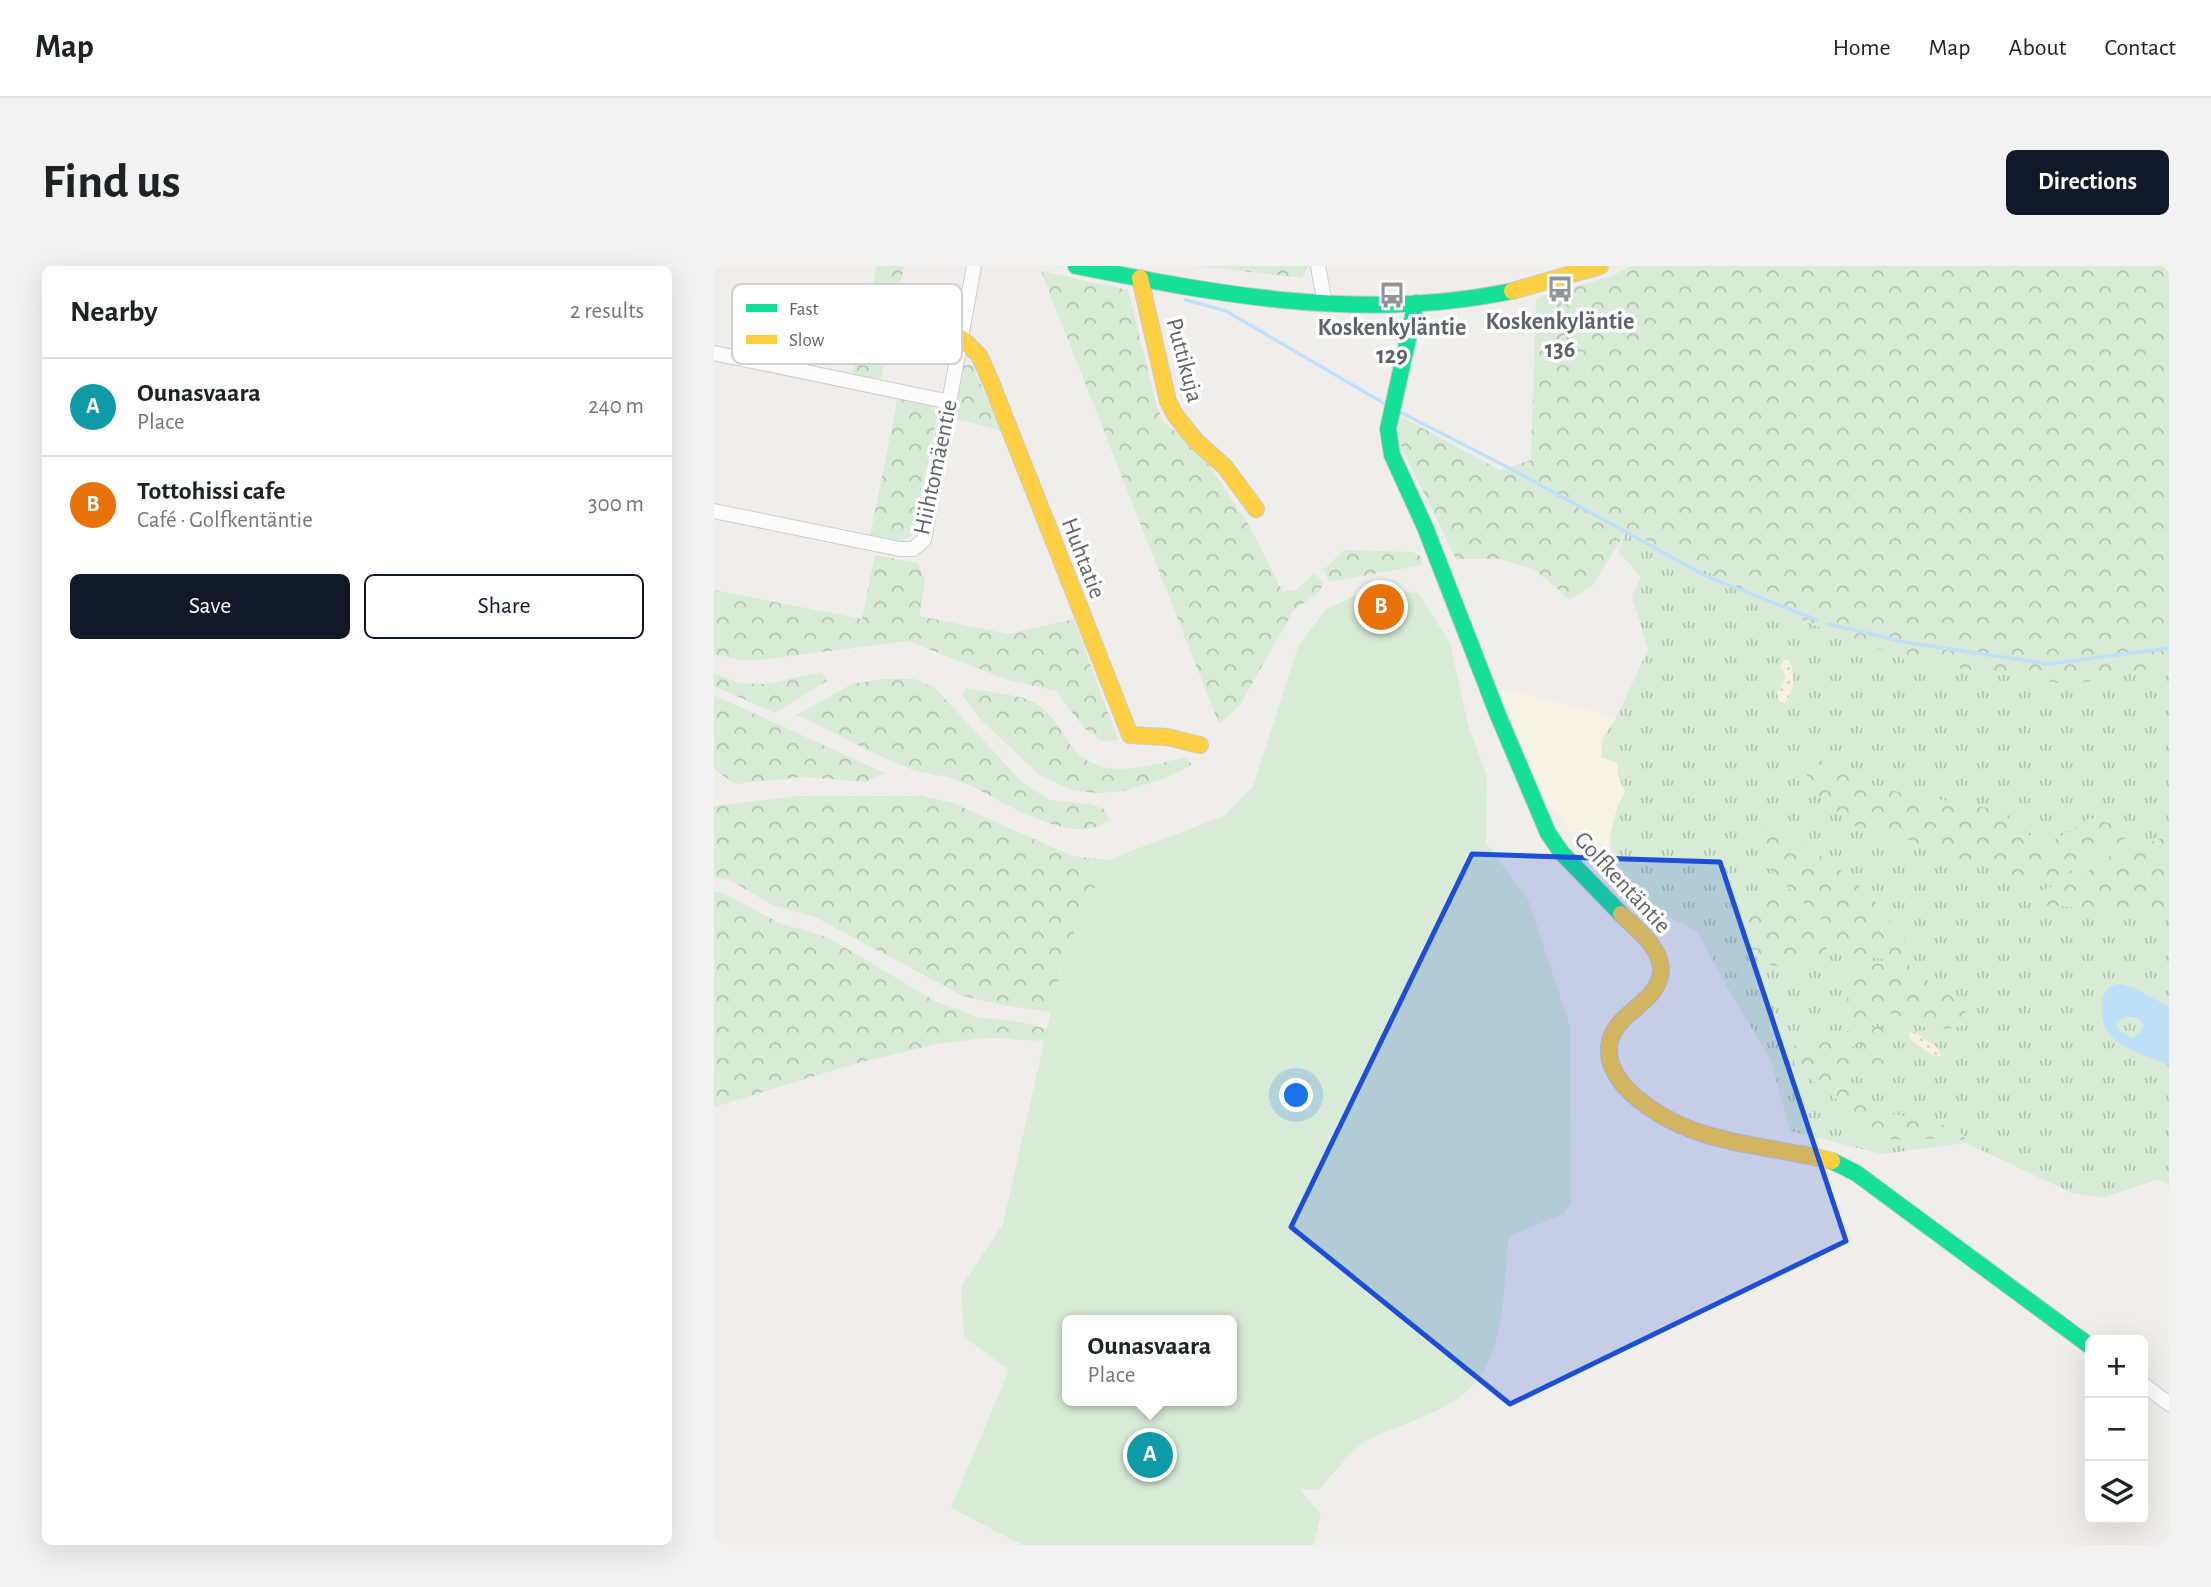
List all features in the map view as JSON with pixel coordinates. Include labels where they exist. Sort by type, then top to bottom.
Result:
[{"type":"street","name":"Hiihtomäentie","points":[[962,332],[974,266]]},
{"type":"street","points":[[1076,266],[1228,294],[1351,306],[1469,299],[1520,289],[1600,266]]},
{"type":"street","points":[[1318,266],[1325,304]]},
{"type":"street","name":"Puttikuja","points":[[1140,278],[1168,401],[1175,415],[1196,441],[1225,467],[1256,509]]},
{"type":"street","name":"Golfkentäntie","points":[[1416,303],[1388,429],[1392,455],[1425,527],[1498,715],[1548,833],[1561,852],[1658,952],[1661,964],[1657,989],[1621,1021],[1613,1032],[1609,1049],[1611,1069],[1620,1082],[1669,1120],[1693,1131],[1838,1163],[1856,1173],[2085,1342]]},
{"type":"street","name":"Huhtatie","points":[[962,339],[979,355],[991,382],[1130,735],[1167,737],[1200,745]]},
{"type":"street","points":[[714,353],[732,357]]},
{"type":"street","points":[[767,364],[950,402]]},
{"type":"street","name":"Hiihtomäentie","points":[[714,511],[900,549],[913,549],[924,540],[957,364]]},
{"type":"street","points":[[2148,1388],[2169,1404]]},
{"type":"highlighted area","points":[[1472,854],[1720,862],[1846,1241],[1510,1404],[1291,1227]]},
{"type":"shaded area","points":[[1498,687],[1616,718],[1603,738],[1602,757],[1618,763],[1618,775],[1625,792],[1617,807],[1610,832],[1611,847],[1573,834],[1548,804],[1535,782]]},
{"type":"green space","points":[[877,266],[904,266],[900,284],[873,284]]},
{"type":"green space","points":[[1199,266],[1307,266],[1307,268],[1302,278]]},
{"type":"green space","points":[[1631,266],[2169,266],[2169,666],[2070,685],[1910,661],[1799,619],[1627,530],[1592,586],[1570,600],[1534,569],[1500,559],[1456,559],[1401,446],[1397,431],[1402,417],[1500,470],[1531,460],[1536,298],[1612,276]]},
{"type":"green space","points":[[1041,271],[1128,290],[1162,420],[1201,453],[1250,527],[1283,592],[1296,590],[1315,573],[1323,583],[1320,591],[1293,611],[1240,705],[1219,724]]},
{"type":"green space","points":[[855,364],[884,364],[881,380],[853,374]]},
{"type":"green space","points":[[963,365],[972,365],[1001,430],[954,419]]},
{"type":"green space","points":[[898,397],[933,406],[937,417],[913,535],[901,541],[870,536]]},
{"type":"green space","points":[[1627,530],[1799,619],[1910,661],[2070,685],[2169,666],[2169,1185],[2158,1179],[2103,1198],[2072,1193],[1966,1143],[1882,1154],[1790,1131],[1770,1058],[1732,996],[1698,932],[1661,913],[1611,863],[1613,826],[1625,792],[1618,775],[1618,763],[1601,757],[1603,738],[1616,718],[1648,650],[1632,596],[1641,577],[1618,551]]},
{"type":"green space","points":[[1345,550],[1412,552],[1420,556],[1422,565],[1330,582],[1323,570]]},
{"type":"green space","points":[[875,555],[918,563],[925,580],[919,616],[1008,634],[1074,619],[1118,740],[1104,742],[1084,728],[1056,691],[1008,680],[908,641],[759,660],[741,660],[714,654],[714,590],[862,619]]},
{"type":"green space","points":[[1367,590],[1418,593],[1450,643],[1468,725],[1487,776],[1486,843],[1528,899],[1570,1026],[1571,1202],[1564,1214],[1509,1236],[1499,1329],[1490,1358],[1481,1376],[1469,1390],[1438,1410],[1368,1440],[1349,1455],[1318,1490],[1300,1489],[1321,1515],[1313,1545],[1023,1545],[951,1508],[1009,1370],[964,1337],[961,1287],[1003,1224],[1064,954],[1108,860],[1224,816],[1253,786],[1298,647],[1325,610]]},
{"type":"green space","points":[[822,672],[827,681],[775,713],[714,686],[714,674],[740,683],[765,684]]},
{"type":"green space","points":[[883,679],[914,679],[934,687],[1021,781],[1049,800],[1089,804],[1104,809],[1109,820],[1093,828],[1075,829],[1055,825],[960,781],[914,770],[894,762],[797,715],[852,684]]},
{"type":"green space","points":[[967,688],[1017,697],[1037,704],[1052,718],[1078,754],[1091,763],[1121,769],[1137,768],[1186,757],[1192,765],[1166,778],[1124,791],[1073,791],[1040,775],[982,721],[962,695]]},
{"type":"green space","points":[[714,695],[885,773],[865,782],[804,777],[735,784],[714,769]]},
{"type":"green space","points":[[1807,754],[1877,788],[1999,810],[2043,847],[2090,818],[2130,829],[2131,835],[2064,875],[2046,878],[2013,875],[1942,854],[1909,840],[1882,838],[1860,830],[1824,801],[1810,785],[1805,769]]},
{"type":"green space","points":[[799,796],[923,796],[953,803],[1072,856],[1108,860],[1064,954],[1051,1012],[963,996],[815,917],[772,905],[728,879],[714,877],[714,806]]},
{"type":"green space","points":[[1776,824],[1838,868],[1871,896],[1904,939],[1906,946],[1903,955],[1882,959],[1846,951],[1826,924],[1771,871],[1748,838],[1748,833],[1753,829]]},
{"type":"green space","points":[[2169,836],[2169,909],[2138,911],[2038,905],[2030,901],[2030,895],[2084,874],[2111,855]]},
{"type":"green space","points":[[714,891],[728,895],[779,923],[827,937],[935,1001],[977,1017],[1020,1022],[1047,1029],[1045,1041],[989,1038],[941,1043],[854,1064],[714,1107]]},
{"type":"green space","points":[[1768,895],[1812,925],[1829,943],[1825,950],[1811,959],[1787,965],[1771,965],[1760,959],[1746,940],[1745,918],[1749,907],[1756,900]]},
{"type":"green space","points":[[1906,963],[1932,984],[1946,990],[1970,1017],[1970,1022],[1940,1029],[1917,1025],[1895,1014],[1850,1018],[1846,1013],[1849,969],[1852,964]]},
{"type":"green space","points":[[1880,1026],[1884,1035],[1880,1051],[1883,1068],[1874,1070],[1866,1065],[1862,1044],[1851,1048],[1850,1073],[1854,1090],[1863,1102],[1875,1109],[1950,1127],[1959,1131],[1965,1139],[1896,1139],[1868,1134],[1854,1123],[1835,1098],[1795,1064],[1792,1056],[1794,1047],[1801,1038]]},
{"type":"sand","points":[[1784,660],[1788,660],[1791,665],[1793,682],[1784,704],[1779,701],[1777,693],[1786,677],[1780,667]]},
{"type":"sand","points":[[1914,1032],[1938,1048],[1941,1056],[1935,1057],[1911,1040],[1908,1033]]},
{"type":"water","points":[[2116,985],[2135,988],[2169,1007],[2169,1065],[2121,1045],[2112,1038],[2102,1016],[2102,1001],[2106,991]],"holes":[[[2126,1017],[2139,1019],[2143,1026],[2140,1033],[2132,1038],[2117,1029],[2117,1022]]]},
{"type":"waterway","points":[[1186,300],[1226,311],[1387,405]]},
{"type":"waterway","points":[[1400,412],[1511,469],[1708,577],[1817,620]]},
{"type":"waterway","points":[[1828,624],[1904,642],[2049,664],[2169,648]]},
{"type":"traffic: fast","points":[[1076,266],[1239,295],[1293,301],[1402,304],[1457,300],[1512,291]]},
{"type":"traffic: fast","points":[[1416,303],[1388,429],[1392,455],[1425,527],[1498,715],[1548,833],[1561,852],[1621,914]]},
{"type":"traffic: fast","points":[[1832,1161],[1856,1173],[2085,1342]]},
{"type":"traffic: slow","points":[[1512,291],[1600,266]]},
{"type":"traffic: slow","points":[[1140,278],[1168,401],[1175,415],[1196,441],[1225,467],[1256,509]]},
{"type":"traffic: slow","points":[[962,339],[979,355],[991,382],[1130,735],[1167,737],[1200,745]]},
{"type":"traffic: slow","points":[[1621,914],[1652,946],[1657,953],[1661,969],[1654,990],[1621,1021],[1610,1041],[1609,1056],[1614,1071],[1624,1085],[1666,1118],[1695,1131],[1832,1161]]},
{"type":"place","name":"Koskenkyläntie 136","points":[[1560,289]]},
{"type":"place","name":"Koskenkyläntie 129","points":[[1392,295]]},
{"type":"place","name":"Tottohissi cafe","points":[[1381,607]]},
{"type":"place","name":"Ounasvaara","points":[[1150,1455]]}]
